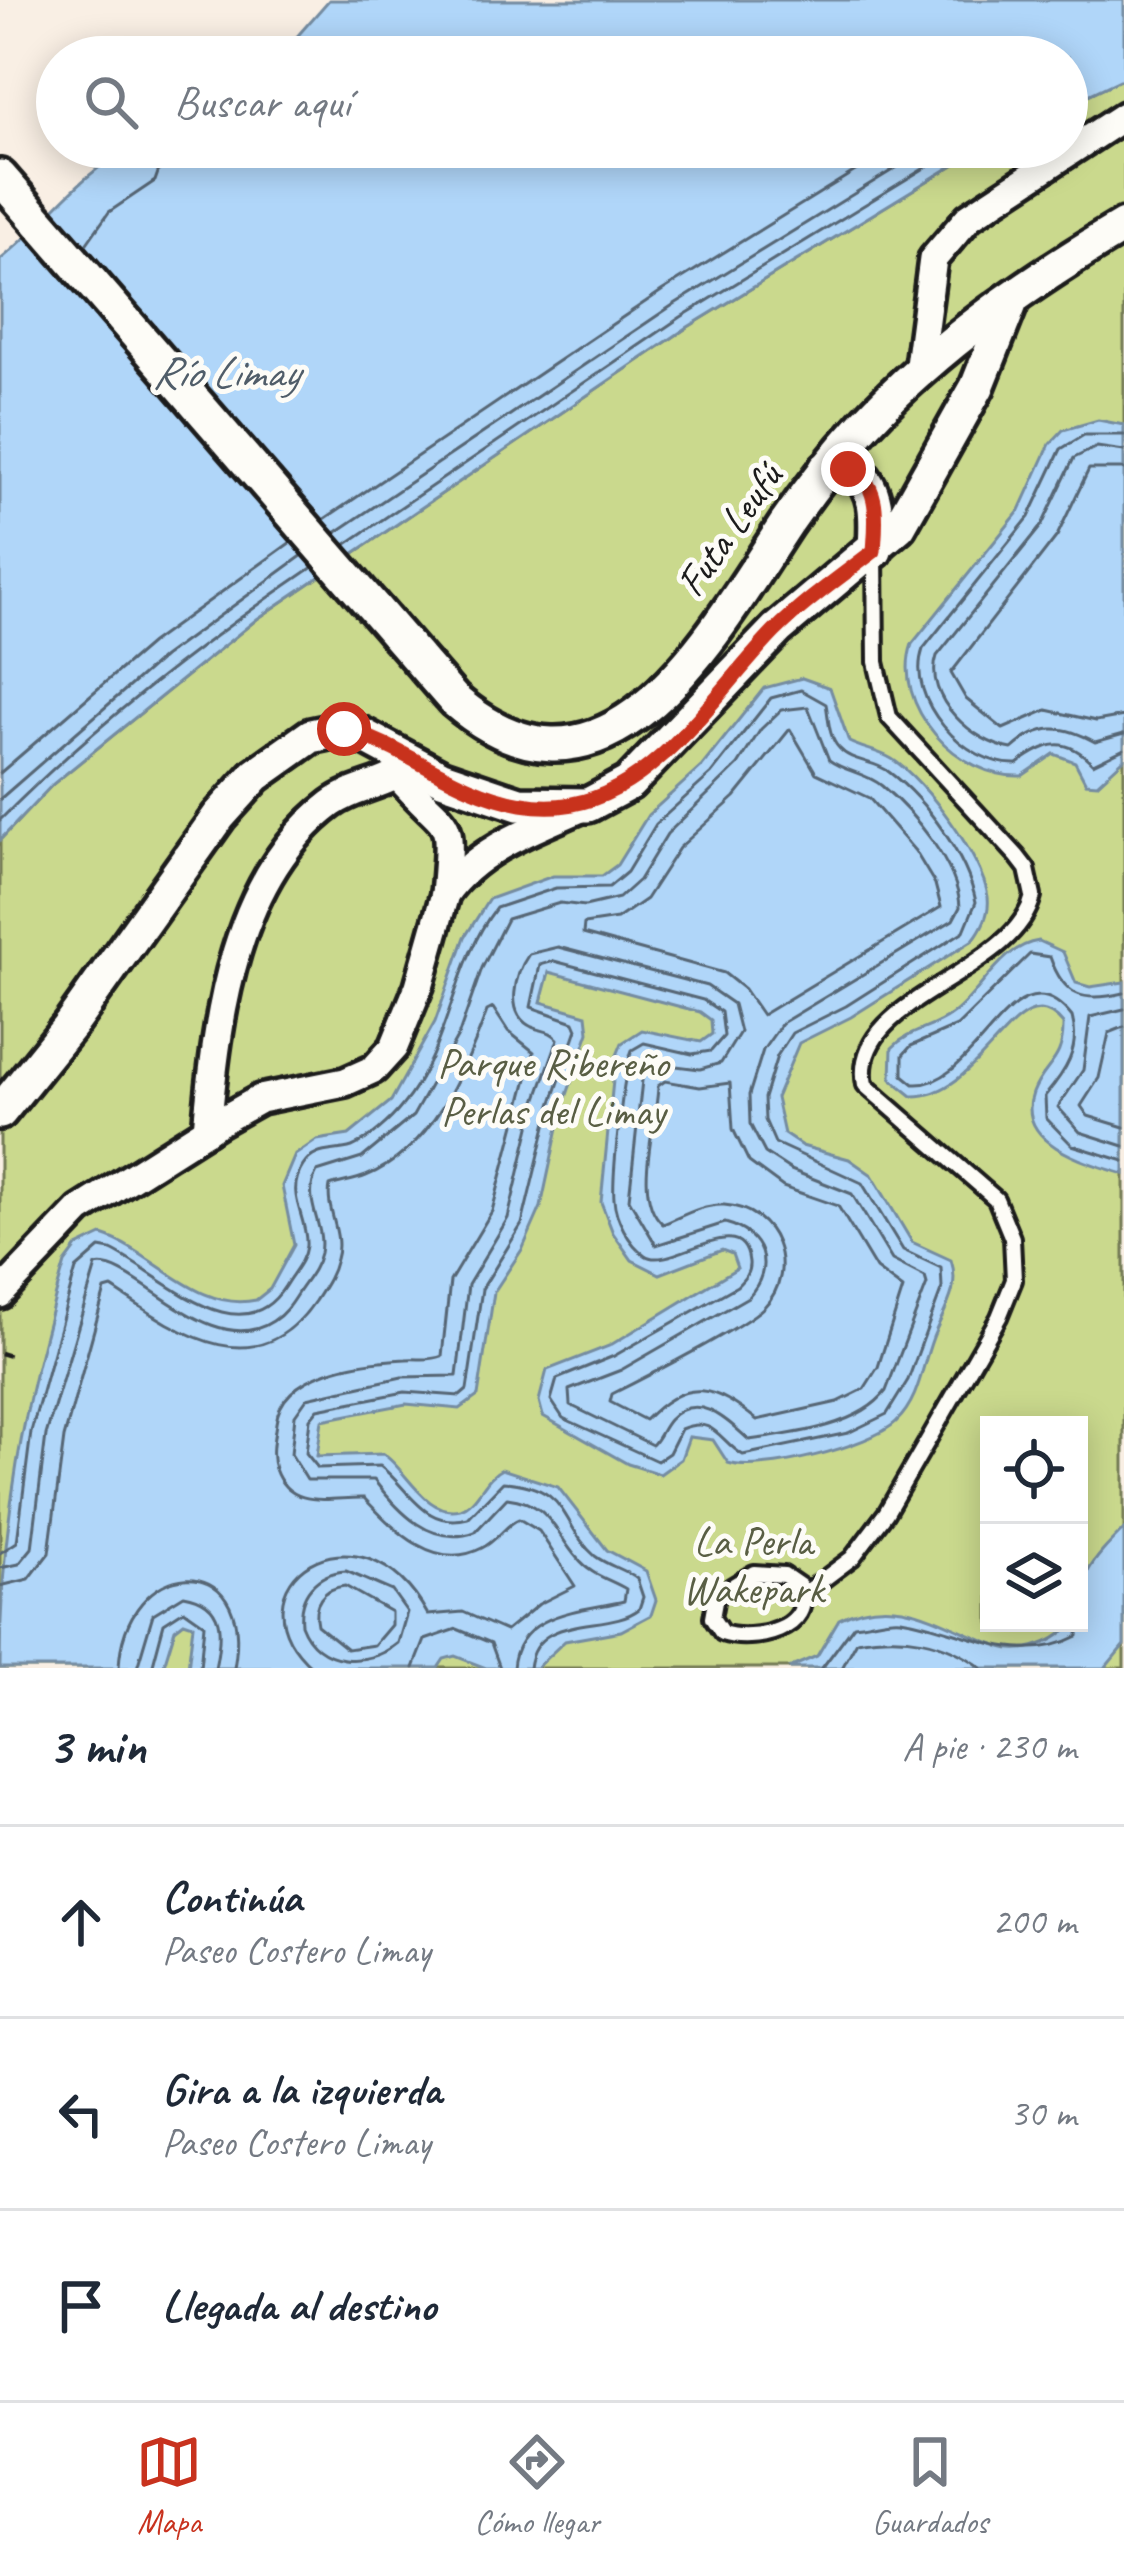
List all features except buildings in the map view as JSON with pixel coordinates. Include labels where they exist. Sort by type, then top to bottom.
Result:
[{"type":"street","points":[[1088,139],[1124,116]]},
{"type":"street","points":[[918,373],[933,260],[969,217],[1044,168]]},
{"type":"street","name":"Futa Leufú","points":[[6,184],[454,700],[489,727],[554,746],[598,739],[646,706],[700,650],[826,470],[918,373],[1013,297],[1124,226]]},
{"type":"street","points":[[446,894],[476,861],[588,805],[649,766],[777,629],[899,526],[977,387],[1013,297]]},
{"type":"street","points":[[826,470],[857,471],[869,486],[875,507],[874,551]]},
{"type":"street","points":[[0,1112],[71,1024],[210,827],[278,757],[311,736],[344,729],[405,770],[442,814],[451,834],[446,894],[394,1047],[374,1069],[345,1082],[260,1099],[207,1130],[80,1210],[1,1292]]},
{"type":"street","points":[[207,1130],[230,979],[263,882],[280,855],[332,803],[405,770],[519,804],[588,805]]},
{"type":"lane","points":[[804,1594],[784,1575],[754,1573],[716,1596],[712,1618],[722,1633],[760,1636],[799,1616],[804,1594],[852,1558],[886,1513],[999,1317],[1013,1280],[1012,1238],[996,1199],[872,1095],[862,1070],[880,1030],[1013,933],[1033,896],[1027,869],[1017,856],[889,718],[875,662],[874,551]]},
{"type":"path","points":[[0,1353],[13,1357]]},
{"type":"green space","name":"Parque Ribereño Perlas del Limay","points":[[1124,78],[1124,1668],[0,1668],[0,840],[53,784],[257,619],[688,327],[949,168],[1088,168],[1088,95]]},
{"type":"water","points":[[329,0],[1124,0],[1124,78],[1088,95],[1088,36],[297,36]]},
{"type":"water","name":"Río Limay","points":[[949,168],[688,327],[257,619],[53,784],[0,840],[0,260],[95,171]]},
{"type":"water","points":[[1098,420],[1124,425],[1124,759],[1097,784],[1086,783],[1075,762],[1054,754],[1022,776],[998,774],[954,752],[921,714],[908,668],[912,644],[1020,510],[1050,444],[1063,430]]},
{"type":"water","points":[[802,678],[830,688],[849,742],[892,759],[936,802],[976,862],[988,897],[985,920],[973,940],[851,1017],[799,1043],[776,1098],[784,1134],[802,1146],[849,1159],[872,1175],[912,1242],[951,1260],[951,1296],[905,1412],[864,1440],[815,1456],[764,1465],[728,1463],[713,1440],[689,1437],[681,1459],[660,1474],[628,1464],[543,1416],[539,1401],[547,1370],[609,1346],[737,1268],[732,1254],[722,1250],[660,1274],[632,1260],[613,1233],[601,1202],[615,1060],[622,1043],[642,1030],[701,1042],[712,1034],[711,1020],[700,1012],[549,972],[541,1002],[587,1015],[589,1032],[562,1109],[541,1207],[523,1248],[494,1292],[478,1396],[460,1409],[406,1404],[322,1420],[317,1456],[383,1454],[426,1499],[448,1510],[466,1506],[502,1469],[558,1487],[607,1550],[646,1571],[656,1600],[651,1615],[621,1631],[565,1641],[536,1668],[486,1668],[455,1656],[444,1659],[438,1668],[188,1668],[193,1625],[184,1622],[175,1629],[163,1668],[0,1668],[4,1563],[17,1463],[50,1314],[65,1263],[77,1247],[102,1235],[214,1298],[256,1300],[270,1289],[294,1245],[282,1186],[295,1155],[317,1140],[349,1135],[391,1101],[435,1022],[465,937],[489,899],[553,876],[602,876],[617,865],[648,815],[702,766],[764,688]]},
{"type":"water","points":[[1039,941],[1063,952],[1076,983],[1090,987],[1124,982],[1124,1174],[1059,1149],[1034,1126],[1033,1093],[1057,1055],[1062,1037],[1063,1024],[1047,1011],[1030,1012],[1014,1023],[959,1078],[937,1091],[912,1096],[891,1079],[892,1048],[951,1015],[1002,961]]},
{"type":"water","points":[[1124,1529],[1124,1645],[1105,1668],[789,1668],[817,1656],[839,1619],[882,1607],[923,1614],[1002,1647],[1020,1649],[1040,1645],[1063,1632],[1088,1632],[1088,1572]]},
{"type":"route","points":[[344,729],[442,778],[519,804],[567,808],[608,796],[649,766],[777,629],[874,551],[873,495],[864,478],[848,469]]},
{"type":"park label","name":"La Perla Wakepark","points":[[753,1565]]}]
